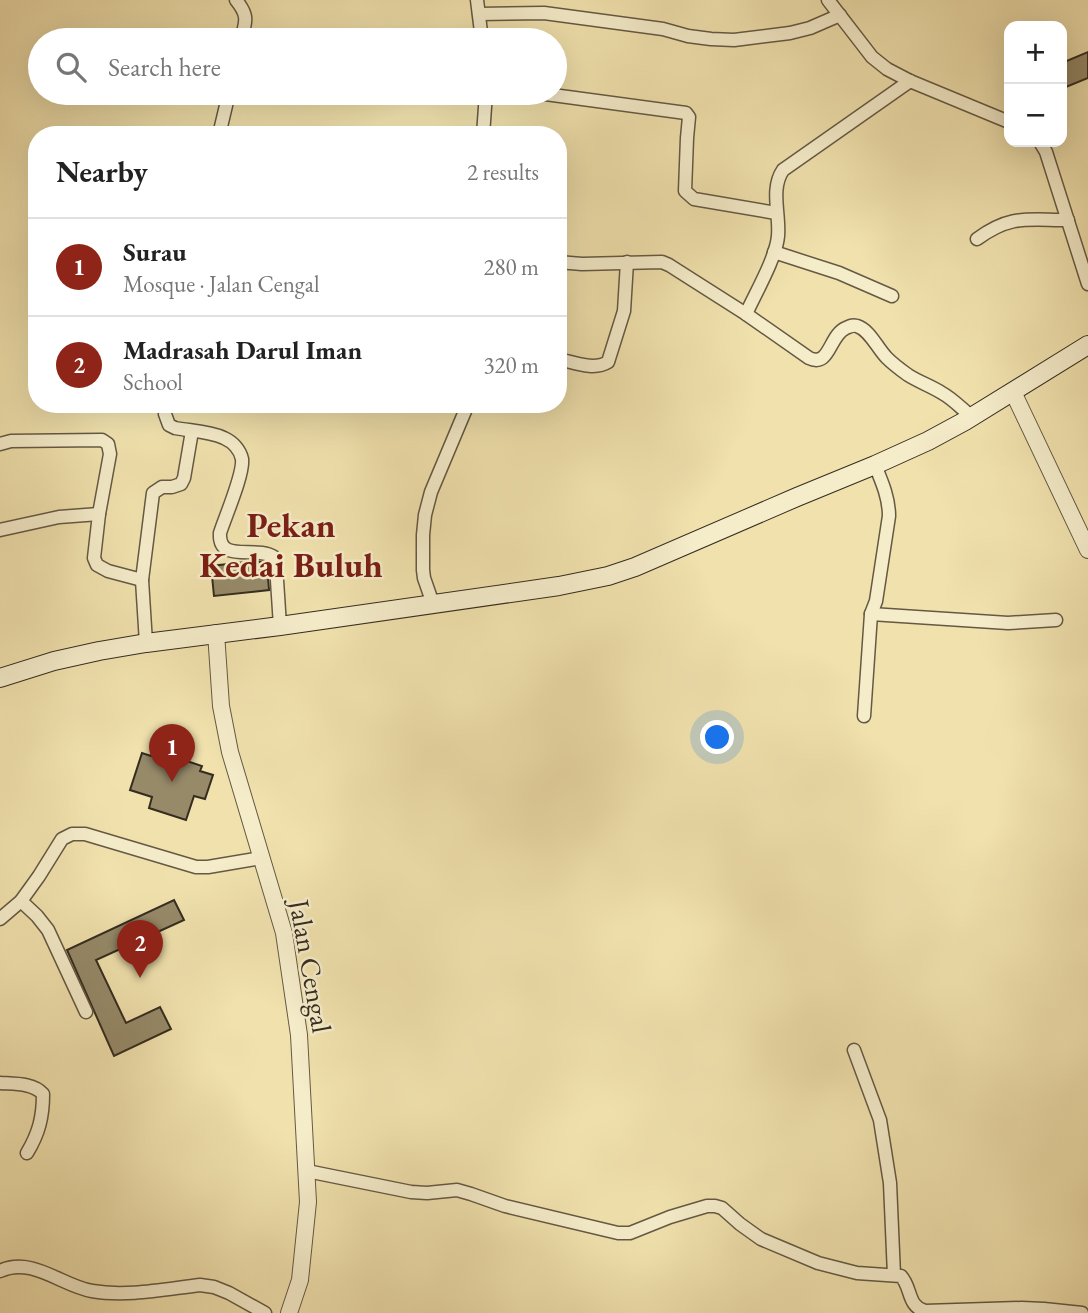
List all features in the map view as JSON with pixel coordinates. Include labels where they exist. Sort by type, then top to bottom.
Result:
[{"type":"main road","points":[[0,678],[70,657],[146,643],[559,586],[607,576],[635,567],[928,441],[1088,345]]},
{"type":"street","points":[[236,0],[246,13],[243,28]]},
{"type":"street","points":[[477,0],[481,28]]},
{"type":"street","points":[[828,0],[872,57],[887,69],[909,81],[1004,120]]},
{"type":"street","points":[[479,14],[544,13],[663,29],[688,36],[734,40],[790,33],[840,15]]},
{"type":"street","points":[[746,314],[774,252],[778,235],[777,183],[783,170],[909,81]]},
{"type":"street","points":[[567,97],[686,113],[689,117],[685,191],[690,197],[776,213]]},
{"type":"street","points":[[221,126],[226,105]]},
{"type":"street","points":[[484,126],[485,105]]},
{"type":"street","points":[[1043,147],[1088,284]]},
{"type":"street","points":[[977,239],[1008,221],[1068,220]]},
{"type":"street","points":[[774,252],[839,273],[892,296]]},
{"type":"street","points":[[567,361],[597,366],[607,362],[624,311],[627,262]]},
{"type":"street","points":[[567,263],[652,262],[670,265],[815,361],[825,358],[835,336],[841,330],[858,326],[885,356],[908,375],[940,391],[972,417]]},
{"type":"street","points":[[1013,392],[1088,550]]},
{"type":"street","points":[[165,413],[169,425],[222,437],[237,448],[242,456],[240,476],[219,542],[222,548],[228,551],[262,552],[274,557],[280,626]]},
{"type":"street","points":[[433,604],[423,570],[425,515],[439,471],[464,413]]},
{"type":"street","points":[[146,643],[142,580],[153,493],[162,487],[181,484],[192,431]]},
{"type":"street","points":[[0,444],[11,441],[102,440],[108,444],[110,454],[94,558],[97,565],[108,571],[142,580]]},
{"type":"street","points":[[864,716],[871,614],[876,601],[889,516],[886,492],[875,465]]},
{"type":"street","points":[[0,530],[59,517],[99,514]]},
{"type":"street","points":[[871,614],[1008,623],[1056,620]]},
{"type":"street","name":"Jalan Cengal","points":[[216,633],[221,706],[230,752],[284,933],[299,1035],[308,1202],[300,1280],[289,1313]]},
{"type":"street","points":[[0,919],[21,901],[62,839],[72,834],[85,834],[196,867],[261,858]]},
{"type":"street","points":[[21,901],[48,930],[86,1012]]},
{"type":"street","points":[[854,1050],[880,1120],[890,1183],[894,1275]]},
{"type":"street","points":[[0,1083],[29,1086],[43,1094],[41,1125],[27,1153]]},
{"type":"street","points":[[307,1171],[411,1192],[457,1190],[505,1206],[618,1233],[630,1233],[689,1211],[715,1206],[722,1208],[761,1239],[818,1263],[858,1273],[894,1275],[904,1279],[915,1306],[925,1311],[1022,1308],[1082,1313]]},
{"type":"street","points":[[0,1271],[14,1267],[31,1268],[76,1287],[113,1293],[200,1285],[214,1287],[265,1313]]},
{"type":"building","points":[[1088,52],[1088,78],[1067,87],[1067,61]]},
{"type":"building","points":[[255,561],[267,563],[269,590],[214,596],[211,566]]},
{"type":"building","points":[[153,750],[202,766],[200,771],[213,775],[205,799],[194,796],[186,820],[149,808],[152,797],[130,790],[142,753],[151,756]]},
{"type":"building","points":[[174,900],[184,920],[96,960],[126,1023],[160,1007],[171,1029],[114,1056],[67,950]]},
{"type":"place","name":"Surau","points":[[172,782]]},
{"type":"place","name":"Madrasah Darul Iman","points":[[140,978]]},
{"type":"district","name":"Pekan Kedai Buluh","points":[[291,544]]}]
